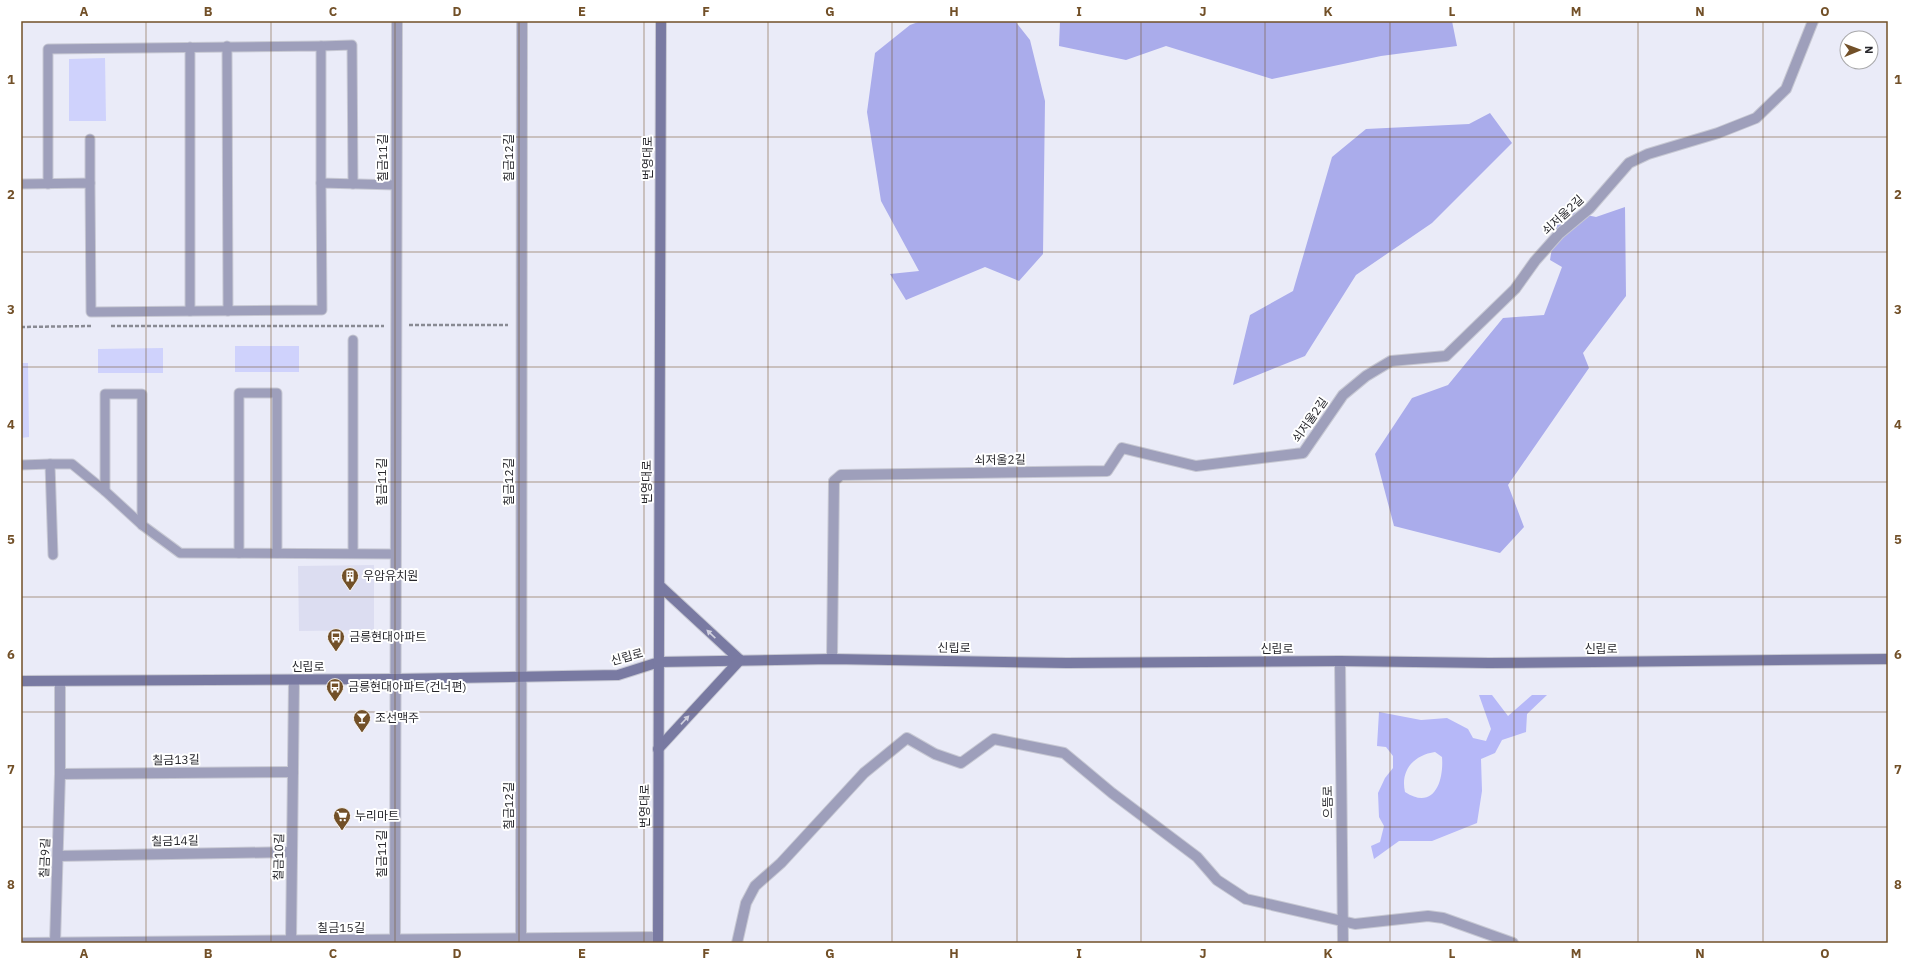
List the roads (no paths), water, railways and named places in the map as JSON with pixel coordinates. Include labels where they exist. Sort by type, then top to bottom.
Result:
[{"type":"street","name":"칠금11길","points":[[395,942],[397,21]]},
{"type":"street","name":"칠금12길","points":[[521,941],[522,21]]},
{"type":"street","name":"번영대로","points":[[658,940],[661,21]]},
{"type":"street","name":"쇠저울2길","points":[[832,659],[834,481],[841,475],[1107,471],[1122,448],[1196,466],[1303,453],[1343,395],[1366,376],[1391,361],[1446,356],[1515,289],[1535,261],[1559,234],[1589,209],[1629,163],[1648,154],[1718,133],[1756,118],[1786,88],[1813,21]]},
{"type":"street","points":[[658,748],[740,660],[660,586]]},
{"type":"street","name":"신립로","points":[[21,681],[60,682],[395,679],[618,675],[659,662],[740,660],[832,659],[1067,663],[1888,659]]},
{"type":"street","name":"으뜸로","points":[[1340,661],[1343,943]]},
{"type":"street","name":"칠금10길","points":[[291,942],[294,680]]},
{"type":"street","name":"칠금9길","points":[[55,943],[60,774],[60,682]]},
{"type":"street","points":[[736,943],[746,903],[755,886],[781,863],[864,773],[907,738],[935,754],[962,763],[994,739],[1064,753],[1112,793],[1197,856],[1217,880],[1246,899],[1343,923],[1355,924],[1428,916],[1443,918],[1513,943]]},
{"type":"street","name":"칠금13길","points":[[60,774],[293,772]]},
{"type":"street","name":"칠금14길","points":[[58,856],[292,852]]},
{"type":"street","name":"칠금15길","points":[[24,943],[658,940]]},
{"type":"lane","points":[[48,184],[48,48],[352,45],[353,184]]},
{"type":"lane","points":[[227,46],[228,311]]},
{"type":"lane","points":[[90,139],[91,312],[322,310],[321,46]]},
{"type":"lane","points":[[190,47],[190,311]]},
{"type":"lane","points":[[21,184],[90,183]]},
{"type":"lane","points":[[321,183],[396,184]]},
{"type":"lane","points":[[353,340],[353,553]]},
{"type":"lane","points":[[239,553],[239,393],[277,393],[277,553]]},
{"type":"lane","points":[[105,491],[105,394],[142,394],[142,525]]},
{"type":"lane","points":[[50,464],[53,555]]},
{"type":"lane","points":[[21,465],[72,464],[105,491],[142,525],[180,553],[395,554]]},
{"type":"place","name":"우암유치원","points":[[350,591]]},
{"type":"place","name":"금릉현대아파트","points":[[336,652]]},
{"type":"place","name":"금릉현대아파트(건너편)","points":[[335,702]]},
{"type":"place","name":"조선맥주","points":[[362,733]]},
{"type":"place","name":"누리마트","points":[[342,831]]}]
